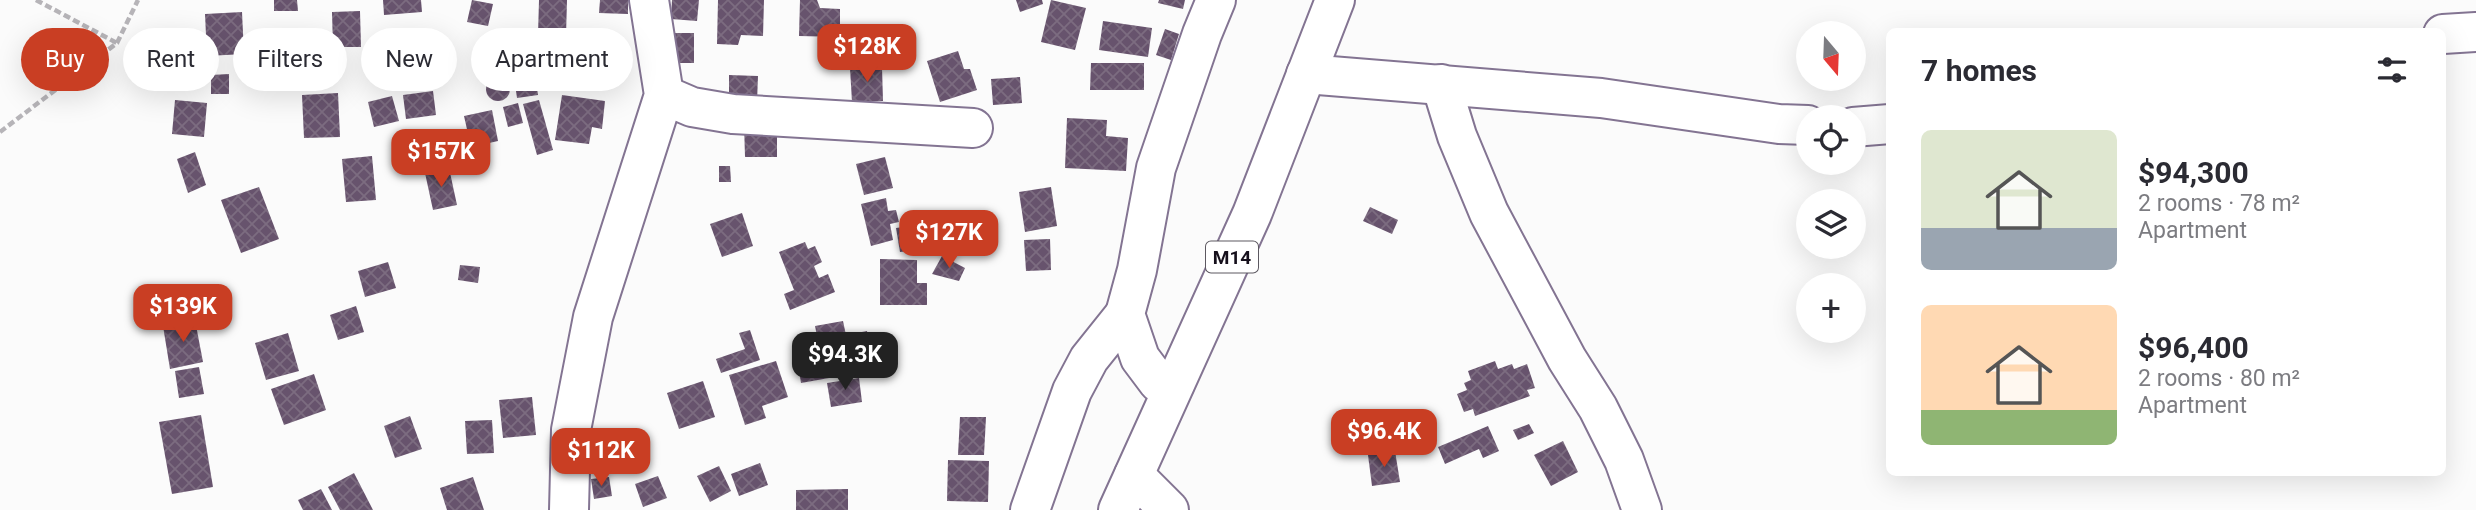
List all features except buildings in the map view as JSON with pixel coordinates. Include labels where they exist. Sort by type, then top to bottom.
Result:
[{"type":"main road","points":[[569,510],[571,430],[593,317],[664,95],[649,0]]},
{"type":"main road","points":[[1030,510],[1072,391],[1089,359],[1125,314],[1137,270],[1156,169],[1216,0]]},
{"type":"main road","name":"M14","points":[[1118,510],[1252,214],[1335,0]]},
{"type":"main road","points":[[2446,34],[2476,32]]},
{"type":"main road","points":[[1306,74],[1601,98],[1796,125]]},
{"type":"main road","points":[[1441,84],[1457,136],[1489,212],[1561,348],[1598,408],[1623,460],[1642,510]]},
{"type":"main road","points":[[664,95],[692,107],[733,114],[973,128]]},
{"type":"main road","points":[[1866,126],[1886,124]]},
{"type":"main road","points":[[1125,314],[1140,358],[1158,382],[1175,383]]},
{"type":"main road","points":[[1134,475],[1169,510]]},
{"type":"path","points":[[36,0],[117,43]]},
{"type":"path","points":[[0,132],[117,43],[138,0]]}]
